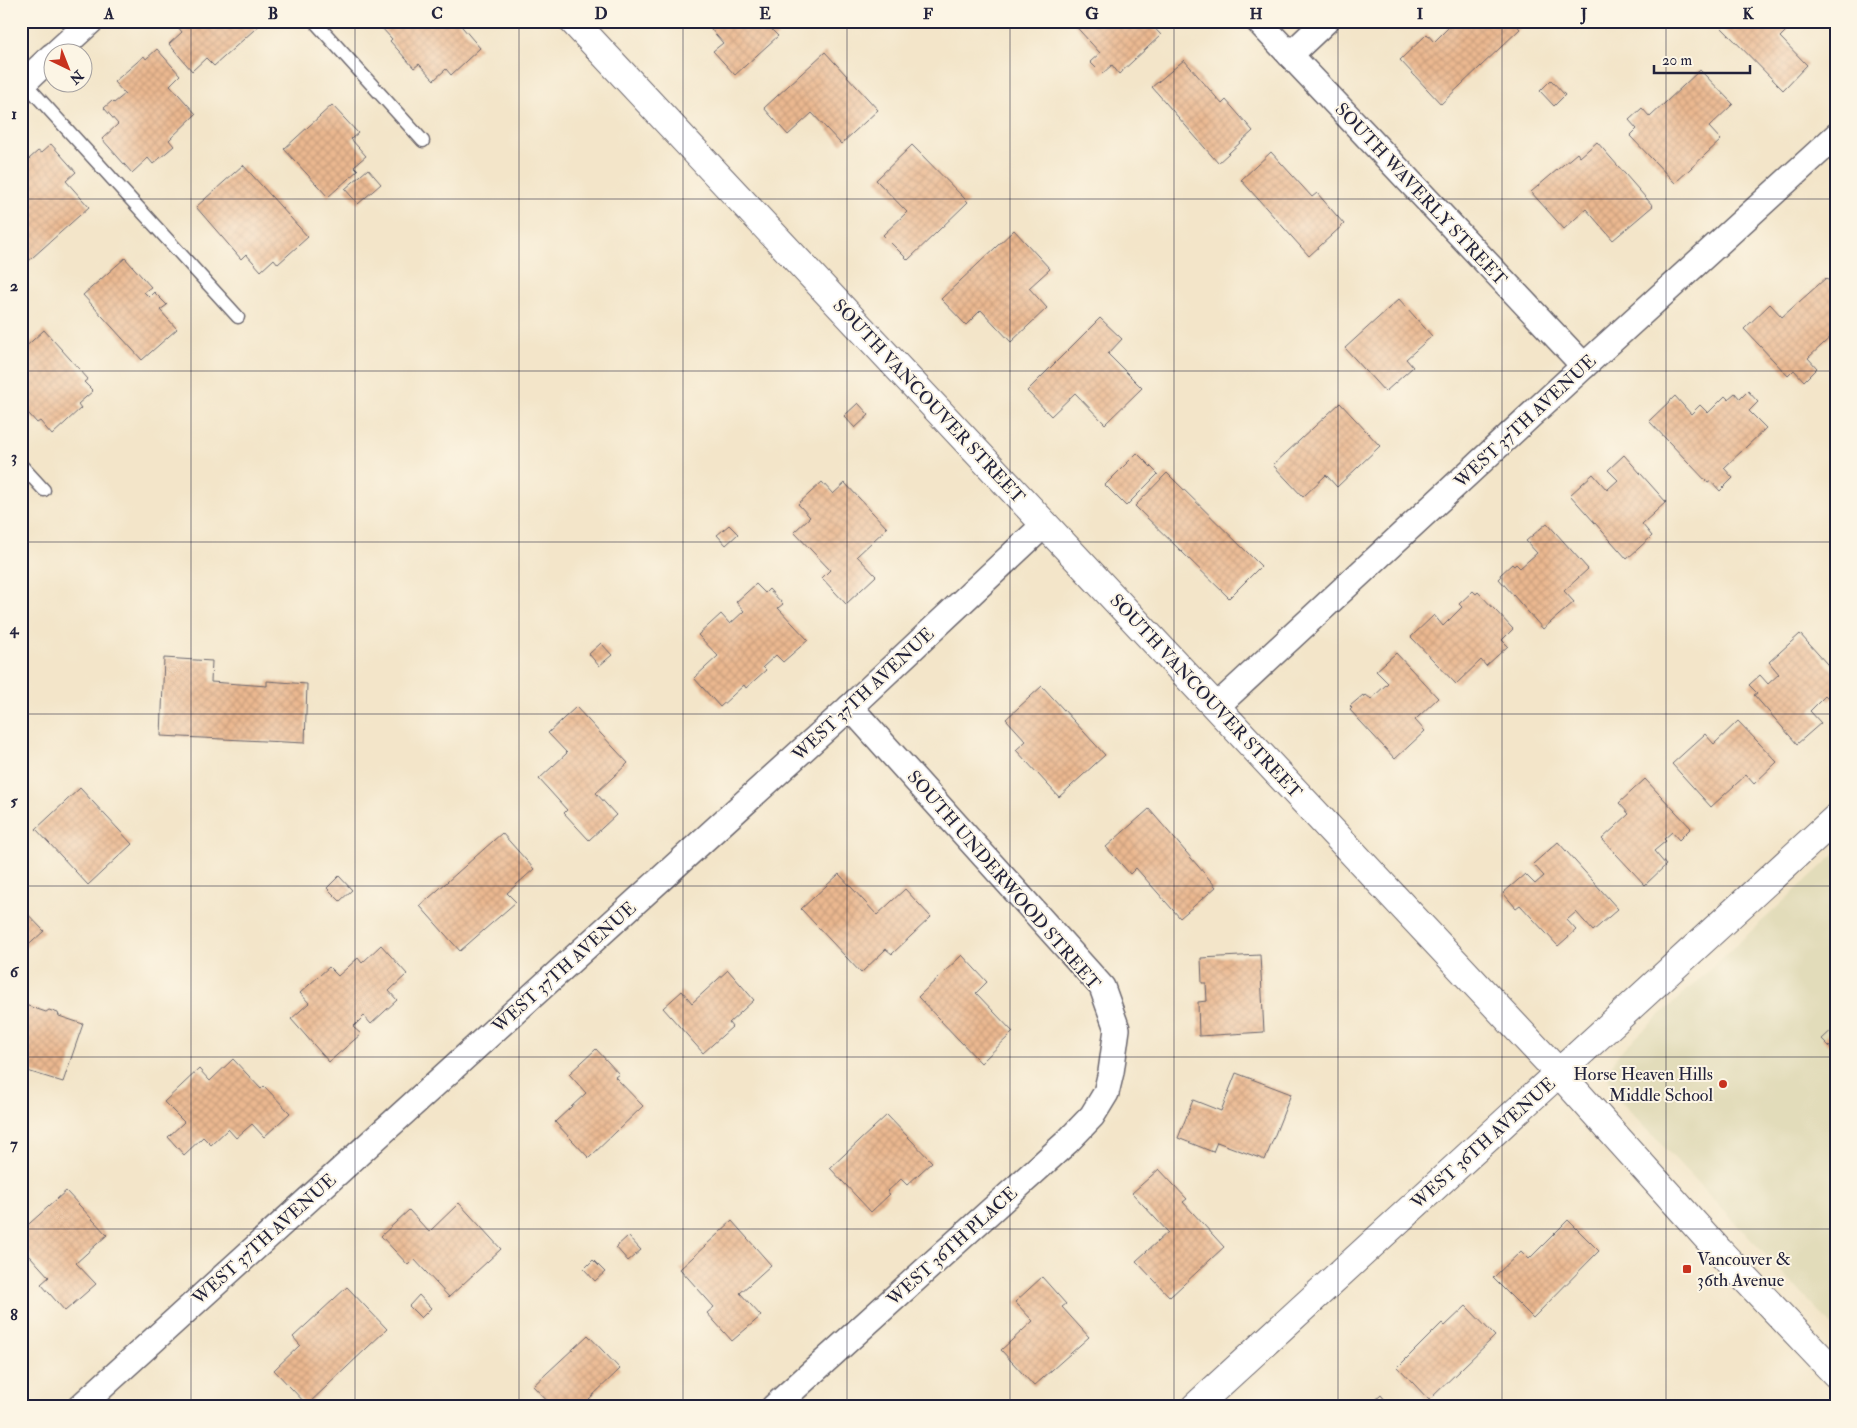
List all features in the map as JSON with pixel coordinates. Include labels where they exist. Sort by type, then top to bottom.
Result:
[{"type":"street","points":[[68,42],[92,21]]},
{"type":"street","name":"SOUTH VANCOUVER STREET","points":[[574,21],[1559,1073],[1719,1251],[1836,1374]]},
{"type":"street","name":"SOUTH WAVERLY STREET","points":[[1258,21],[1584,366]]},
{"type":"street","points":[[1290,55],[1326,21]]},
{"type":"street","points":[[22,84],[42,65]]},
{"type":"street","name":"WEST 37TH AVENUE","points":[[1216,707],[1584,366],[1836,136]]},
{"type":"street","name":"WEST 37TH AVENUE","points":[[80,1407],[850,707],[1045,524]]},
{"type":"street","name":"SOUTH UNDERWOOD STREET","points":[[850,707],[1102,987],[1117,1029],[1112,1072]]},
{"type":"street","name":"WEST 36TH AVENUE","points":[[1195,1407],[1836,818]]},
{"type":"street","name":"WEST 36TH PLACE","points":[[774,1407],[1067,1142],[1092,1116],[1106,1093],[1112,1072]]},
{"type":"lane","points":[[314,21],[423,141]]},
{"type":"lane","points":[[22,84],[238,317]]},
{"type":"lane","points":[[21,465],[44,490]]},
{"type":"shaded area","name":"Horse Heaven Hills Middle School","points":[[1836,853],[1836,1330],[1614,1094],[1607,1074],[1619,1053]]},
{"type":"building","points":[[184,21],[264,21],[214,66],[206,58],[192,71],[169,44],[182,32],[178,27]]},
{"type":"building","points":[[388,21],[457,21],[480,48],[451,75],[446,69],[434,80],[419,64],[414,68],[390,41],[392,39],[381,27]]},
{"type":"building","points":[[704,21],[777,21],[770,28],[778,36],[735,75],[713,51],[723,43]]},
{"type":"building","points":[[1071,21],[1148,21],[1161,35],[1119,74],[1112,65],[1102,74],[1090,62],[1100,53]]},
{"type":"building","points":[[1455,21],[1513,21],[1520,29],[1441,104],[1400,60],[1427,34],[1434,42]]},
{"type":"building","points":[[1720,21],[1796,21],[1780,37],[1807,65],[1783,90],[1722,28],[1724,26]]},
{"type":"building","points":[[157,49],[180,75],[170,85],[196,114],[169,140],[174,146],[153,164],[148,158],[132,173],[102,139],[118,124],[104,108],[125,94],[114,82],[144,56],[146,59]]},
{"type":"building","points":[[825,52],[878,110],[841,144],[812,113],[788,135],[764,108]]},
{"type":"building","points":[[1184,60],[1222,104],[1226,100],[1253,131],[1218,163],[1152,87]]},
{"type":"building","points":[[1700,70],[1733,104],[1709,127],[1721,140],[1675,183],[1630,136],[1637,129],[1629,120],[1642,108],[1650,117]]},
{"type":"building","points":[[1551,80],[1565,95],[1554,106],[1540,91]]},
{"type":"building","points":[[332,105],[358,133],[351,139],[366,156],[354,166],[358,170],[328,197],[284,149]]},
{"type":"building","points":[[1597,142],[1653,206],[1613,240],[1586,209],[1564,229],[1531,192],[1577,153],[1580,157]]},
{"type":"building","points":[[51,144],[76,172],[66,181],[89,207],[23,266],[21,264],[21,202],[27,196],[21,189],[21,166],[38,151],[41,153]]},
{"type":"building","points":[[912,145],[968,202],[908,260],[883,235],[907,212],[876,180]]},
{"type":"building","points":[[1271,152],[1312,197],[1317,193],[1344,224],[1309,256],[1241,180]]},
{"type":"building","points":[[243,165],[308,237],[278,264],[274,259],[261,271],[246,254],[241,259],[196,207]]},
{"type":"building","points":[[368,169],[381,184],[358,204],[345,189]]},
{"type":"building","points":[[1014,230],[1050,269],[1029,288],[1047,308],[1011,342],[981,310],[966,325],[941,299]]},
{"type":"building","points":[[125,258],[151,287],[144,292],[149,297],[154,292],[167,305],[160,310],[177,329],[142,360],[83,295]]},
{"type":"building","points":[[1826,278],[1836,289],[1836,332],[1808,358],[1817,368],[1804,381],[1794,370],[1788,376],[1744,329],[1770,304],[1782,317]]},
{"type":"building","points":[[1399,299],[1432,336],[1406,359],[1413,367],[1385,392],[1345,348]]},
{"type":"building","points":[[1100,318],[1122,339],[1108,354],[1142,388],[1105,424],[1075,393],[1051,416],[1027,391]]},
{"type":"building","points":[[44,330],[88,379],[84,382],[93,391],[78,404],[81,408],[52,435],[40,421],[37,423],[21,405],[21,393],[23,392],[21,390],[21,351]]},
{"type":"building","points":[[1748,391],[1758,402],[1749,411],[1766,428],[1724,468],[1733,478],[1720,491],[1711,481],[1708,483],[1649,421],[1675,396],[1691,414],[1700,405],[1708,413],[1725,396],[1728,399],[1735,393],[1740,399]]},
{"type":"building","points":[[858,403],[869,415],[855,428],[844,416]]},
{"type":"building","points":[[1340,403],[1380,446],[1337,487],[1326,475],[1303,497],[1273,465]]},
{"type":"building","points":[[1137,453],[1158,474],[1126,506],[1105,485]]},
{"type":"building","points":[[1624,455],[1666,502],[1642,524],[1652,536],[1627,559],[1570,495],[1593,474],[1607,490],[1618,480],[1608,470]]},
{"type":"building","points":[[1167,473],[1261,566],[1229,598],[1135,506]]},
{"type":"building","points":[[822,482],[833,494],[845,483],[887,528],[857,556],[876,576],[846,604],[822,578],[830,570],[794,532],[810,517],[798,504]]},
{"type":"building","points":[[1547,523],[1588,569],[1564,591],[1574,602],[1543,629],[1499,579],[1500,575],[1512,564],[1514,566],[1516,564],[1520,568],[1537,553],[1526,541]]},
{"type":"building","points":[[729,525],[738,534],[726,545],[717,535]]},
{"type":"building","points":[[756,584],[765,593],[769,589],[783,604],[778,608],[808,640],[783,662],[776,655],[763,667],[766,670],[746,688],[744,685],[720,707],[694,678],[718,656],[698,635],[721,614],[730,624],[744,611],[736,602]]},
{"type":"building","points":[[1473,591],[1476,594],[1478,592],[1513,629],[1502,640],[1508,646],[1486,666],[1481,660],[1456,684],[1411,637],[1434,615],[1443,626],[1462,607],[1459,604]]},
{"type":"building","points":[[1800,634],[1836,674],[1836,695],[1830,701],[1825,696],[1810,711],[1821,723],[1797,744],[1754,695],[1757,693],[1749,685],[1760,675],[1768,684],[1779,674],[1769,662]]},
{"type":"building","points":[[601,643],[612,655],[599,666],[589,654]]},
{"type":"building","points":[[1396,653],[1438,698],[1415,720],[1425,731],[1395,759],[1350,710],[1352,708],[1350,706],[1363,695],[1371,699],[1388,683],[1376,671]]},
{"type":"building","points":[[164,658],[212,661],[211,682],[267,686],[267,681],[307,684],[305,743],[161,736]]},
{"type":"building","points":[[1042,686],[1105,755],[1059,797],[1016,750],[1026,741],[1006,719]]},
{"type":"building","points":[[576,707],[628,763],[596,793],[616,815],[589,840],[564,813],[567,810],[539,779],[567,753],[548,733]]},
{"type":"building","points":[[1738,721],[1777,762],[1754,784],[1746,775],[1711,807],[1672,764],[1705,734],[1714,744]]},
{"type":"building","points":[[1645,779],[1691,828],[1679,840],[1672,832],[1664,839],[1666,841],[1654,851],[1666,865],[1645,885],[1602,839],[1629,814],[1619,803]]},
{"type":"building","points":[[80,788],[132,844],[88,885],[36,829]]},
{"type":"building","points":[[1149,809],[1216,887],[1180,918],[1136,868],[1130,874],[1106,847]]},
{"type":"building","points":[[502,833],[534,869],[507,893],[516,902],[460,951],[420,906]]},
{"type":"building","points":[[1558,842],[1618,909],[1593,931],[1576,912],[1567,920],[1576,930],[1558,946],[1520,905],[1516,908],[1503,893],[1525,874],[1535,884],[1544,876],[1533,864]]},
{"type":"building","points":[[839,874],[877,915],[905,889],[931,917],[892,954],[886,949],[861,973],[801,909]]},
{"type":"building","points":[[339,876],[352,890],[340,901],[327,888]]},
{"type":"building","points":[[21,907],[44,931],[21,952]]},
{"type":"building","points":[[381,945],[407,974],[389,991],[397,1000],[371,1024],[364,1016],[353,1027],[361,1034],[329,1062],[291,1019],[309,1003],[300,993],[329,967],[338,976],[358,958],[362,963]]},
{"type":"building","points":[[962,955],[987,982],[976,993],[1013,1032],[981,1063],[918,997]]},
{"type":"building","points":[[1260,955],[1264,1032],[1199,1036],[1198,1002],[1207,1001],[1206,983],[1202,983],[1201,958]]},
{"type":"building","points":[[728,970],[754,1000],[729,1023],[732,1027],[703,1053],[663,1008],[682,991],[692,1003]]},
{"type":"building","points":[[25,1005],[46,1012],[49,1010],[58,1013],[59,1016],[83,1024],[63,1082],[21,1069],[21,1007]]},
{"type":"building","points":[[1836,1026],[1836,1053],[1822,1039]]},
{"type":"building","points":[[596,1049],[619,1074],[615,1077],[643,1106],[589,1158],[555,1122],[586,1093],[569,1074]]},
{"type":"building","points":[[233,1059],[261,1089],[264,1086],[290,1113],[264,1137],[252,1124],[236,1138],[228,1129],[211,1145],[203,1137],[184,1155],[168,1137],[184,1122],[164,1102],[199,1069],[210,1081]]},
{"type":"building","points":[[1236,1073],[1291,1094],[1265,1160],[1217,1142],[1213,1152],[1178,1138],[1193,1100],[1221,1111]]},
{"type":"building","points":[[887,1115],[932,1162],[907,1185],[901,1179],[887,1192],[890,1194],[871,1212],[830,1168]]},
{"type":"building","points":[[1159,1169],[1187,1199],[1183,1202],[1224,1247],[1170,1297],[1136,1261],[1168,1232],[1132,1193]]},
{"type":"building","points":[[66,1191],[107,1235],[76,1263],[96,1284],[65,1311],[41,1284],[49,1277],[21,1246],[21,1231]]},
{"type":"building","points":[[459,1203],[501,1249],[449,1297],[414,1259],[408,1265],[381,1236],[409,1210],[429,1232]]},
{"type":"building","points":[[1568,1220],[1599,1251],[1533,1318],[1493,1278],[1521,1251],[1529,1259]]},
{"type":"building","points":[[732,1221],[771,1265],[740,1293],[761,1316],[732,1341],[707,1313],[714,1307],[680,1269]]},
{"type":"building","points":[[628,1236],[641,1250],[628,1261],[616,1247]]},
{"type":"building","points":[[593,1260],[605,1272],[595,1281],[584,1269]]},
{"type":"building","points":[[1042,1277],[1066,1304],[1062,1307],[1089,1337],[1034,1386],[1001,1350],[1033,1321],[1015,1302]]},
{"type":"building","points":[[347,1287],[387,1329],[307,1405],[274,1370],[300,1345],[293,1337]]},
{"type":"building","points":[[419,1295],[431,1308],[421,1318],[409,1306]]},
{"type":"building","points":[[1466,1306],[1495,1336],[1429,1400],[1398,1367],[1442,1323],[1445,1326]]},
{"type":"building","points":[[588,1335],[620,1369],[589,1399],[596,1407],[553,1407],[533,1386]]},
{"type":"building","points":[[1381,1395],[1391,1407],[1368,1407]]},
{"type":"place","name":"Horse Heaven Hills Middle School","points":[[1723,1084]]},
{"type":"place","name":"Vancouver & 36th Avenue","points":[[1687,1269]]}]
